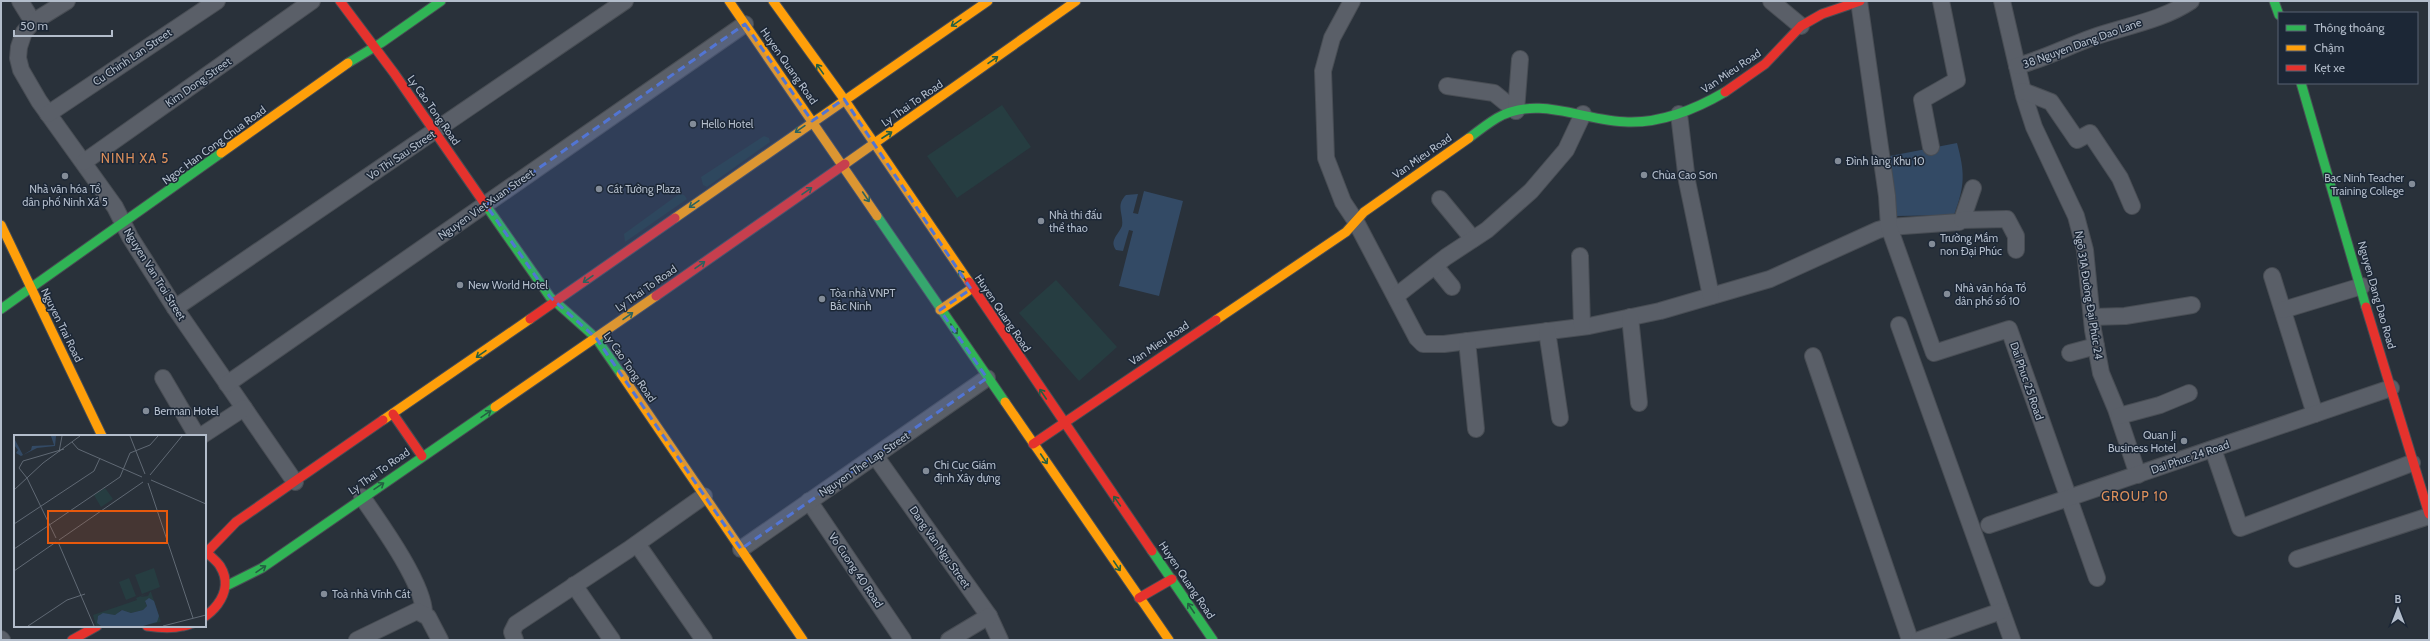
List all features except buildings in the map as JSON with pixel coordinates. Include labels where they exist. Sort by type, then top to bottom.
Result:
[{"type":"main road","name":"Ly Cao Tong Road","points":[[340,1],[550,297],[596,338],[803,640]]},
{"type":"main road","name":"Ngoc Han Cong Chua Road","points":[[1,309],[441,1]]},
{"type":"main road","name":"Huyen Quang Road","points":[[729,1],[940,310],[1169,640]]},
{"type":"main road","points":[[214,622],[224,605],[226,586],[220,567],[206,552],[232,525],[394,414],[812,121],[988,1]]},
{"type":"main road","name":"Ly Thai To Road","points":[[226,586],[262,568],[362,497],[596,338],[843,166],[1076,1]]},
{"type":"main road","name":"Van Mieu Road","points":[[1033,444],[1346,232],[1355,220],[1364,212],[1485,125],[1504,114],[1537,109],[1583,114],[1619,122],[1640,122],[1679,114],[1704,104],[1744,78],[1775,55],[1801,26],[1824,14],[1859,1]]},
{"type":"main road","points":[[2274,1],[2278,12]]},
{"type":"main road","name":"Huyen Quang Road","points":[[778,3],[1063,423],[1213,640]]},
{"type":"main road","name":"Nguyen Dang Dao Road","points":[[2302,84],[2392,388],[2412,463],[2429,515]]},
{"type":"main road","name":"Nguyen Trai Road","points":[[1,225],[102,435]]},
{"type":"main road","points":[[940,310],[971,288]]},
{"type":"main road","points":[[394,414],[422,456]]},
{"type":"main road","points":[[1139,598],[1172,579]]},
{"type":"main road","points":[[72,640],[95,627]]},
{"type":"main road","points":[[150,631],[174,638]]},
{"type":"street","points":[[20,1],[34,22],[67,1]]},
{"type":"street","name":"Cu Chinh Lan Street","points":[[48,114],[217,1]]},
{"type":"street","name":"Kim Dong Street","points":[[84,162],[312,1]]},
{"type":"street","name":"Vo Thi Sau Street","points":[[175,308],[434,133],[625,1]]},
{"type":"street","points":[[1352,1],[1332,38],[1326,54],[1323,71],[1326,158],[1330,174],[1343,202],[1355,220],[1417,338],[1423,344],[1467,341],[1547,331],[1660,311],[1770,279],[1889,227],[1962,220],[2007,219],[2016,236],[2016,250]]},
{"type":"street","points":[[1771,1],[1801,26]]},
{"type":"street","points":[[1859,1],[1887,196],[1889,227]]},
{"type":"street","points":[[1931,147],[1922,100],[1957,80],[1941,1]]},
{"type":"street","name":"Ngõ 31A Đường Đại Phúc 24","points":[[2002,1],[2023,91],[2034,126],[2076,216],[2085,250],[2092,317],[2101,373],[2119,416],[2138,475]]},
{"type":"street","name":"38 Nguyen Dang Dao Lane","points":[[2017,66],[2040,60],[2093,38],[2178,10],[2191,1]]},
{"type":"street","name":"Nguyen Van Troi Street","points":[[34,22],[24,32],[18,58],[21,70],[48,114],[115,207],[175,308],[295,482]]},
{"type":"street","name":"Nguyen Viet Xuan Street","points":[[227,384],[745,24]]},
{"type":"street","points":[[1516,111],[1520,59]]},
{"type":"street","points":[[1447,86],[1494,94],[1516,111]]},
{"type":"street","points":[[2023,91],[2051,102],[2076,140],[2090,133],[2120,178],[2132,206]]},
{"type":"street","points":[[1396,296],[1472,239],[1531,191],[1566,150],[1583,114]]},
{"type":"street","points":[[1679,114],[1687,181],[1711,296]]},
{"type":"street","points":[[1962,220],[1973,188]]},
{"type":"street","points":[[1440,199],[1472,239]]},
{"type":"street","name":"Dai Phuc 25 Road","points":[[1889,227],[1934,353],[2009,329],[2067,500]]},
{"type":"street","points":[[1580,256],[1582,326]]},
{"type":"street","points":[[1435,266],[1452,287]]},
{"type":"street","points":[[2272,276],[2315,414]]},
{"type":"street","points":[[2283,310],[2362,286]]},
{"type":"street","points":[[2092,317],[2125,316],[2192,305]]},
{"type":"street","points":[[1630,317],[1639,403]]},
{"type":"street","points":[[1899,325],[2012,640]]},
{"type":"street","points":[[1547,331],[1560,418]]},
{"type":"street","points":[[1467,341],[1476,429]]},
{"type":"street","points":[[2070,353],[2096,346]]},
{"type":"street","points":[[1813,356],[1910,640]]},
{"type":"street","points":[[163,378],[196,435]]},
{"type":"street","name":"Nguyen The Lap Street","points":[[741,549],[809,501],[876,457],[987,378]]},
{"type":"street","name":"Dai Phuc 24 Road","points":[[1989,525],[2067,500],[2392,388]]},
{"type":"street","points":[[2119,416],[2160,405],[2189,393]]},
{"type":"street","points":[[203,435],[244,408]]},
{"type":"street","points":[[2213,449],[2240,528],[2412,463]]},
{"type":"street","name":"Dang Van Ngu Street","points":[[876,457],[988,616],[1000,640]]},
{"type":"street","points":[[515,640],[512,632],[516,624],[637,544],[704,496]]},
{"type":"street","points":[[362,497],[410,574],[422,597],[424,613],[440,640]]},
{"type":"street","points":[[2067,500],[2096,578]]},
{"type":"street","name":"Vo Cuong 40 Road","points":[[809,501],[903,640]]},
{"type":"street","points":[[2297,559],[2429,515]]},
{"type":"street","points":[[637,544],[704,640]]},
{"type":"street","points":[[574,585],[612,640]]},
{"type":"street","points":[[1919,640],[2002,611]]},
{"type":"street","points":[[357,640],[412,613],[424,613]]},
{"type":"street","points":[[950,640],[988,616]]},
{"type":"highlighted area","points":[[745,24],[812,121],[844,99],[971,289],[940,310],[987,378],[741,549],[596,338],[550,297],[486,205]]},
{"type":"green space","points":[[1002,105],[1031,147],[957,198],[927,156]]},
{"type":"green space","points":[[764,136],[769,138],[770,142],[707,187],[703,185],[701,177]]},
{"type":"green space","points":[[679,194],[684,195],[687,199],[625,242],[624,234]]},
{"type":"green space","points":[[1056,280],[1117,347],[1079,381],[1019,313]]},
{"type":"water","points":[[1957,143],[1963,179],[1954,215],[1896,216],[1890,156]]},
{"type":"water","points":[[1144,191],[1183,201],[1159,296],[1119,286],[1133,231],[1129,230],[1123,251],[1116,250],[1113,244],[1122,226],[1120,206],[1123,199],[1126,195],[1138,194],[1133,213],[1138,214]]},
{"type":"traffic: fast","points":[[348,63],[381,43],[441,1]]},
{"type":"traffic: fast","points":[[2274,1],[2278,12]]},
{"type":"traffic: fast","points":[[2301,84],[2366,307]]},
{"type":"traffic: fast","points":[[1469,138],[1497,118],[1513,111],[1529,108],[1562,111],[1612,121],[1641,122],[1679,114],[1703,104],[1725,92]]},
{"type":"traffic: fast","points":[[1,309],[221,153]]},
{"type":"traffic: fast","points":[[487,207],[550,297],[596,338],[621,374]]},
{"type":"traffic: fast","points":[[877,216],[1005,402]]},
{"type":"traffic: fast","points":[[226,586],[262,568],[495,407]]},
{"type":"traffic: fast","points":[[1152,551],[1213,640]]},
{"type":"traffic: slow","points":[[729,1],[877,216]]},
{"type":"traffic: slow","points":[[773,1],[844,99],[969,282]]},
{"type":"traffic: slow","points":[[675,218],[988,1]]},
{"type":"traffic: slow","points":[[845,164],[1076,1]]},
{"type":"traffic: slow","points":[[221,153],[348,63]]},
{"type":"traffic: slow","points":[[1216,320],[1346,232],[1364,212],[1469,138]]},
{"type":"traffic: slow","points":[[1,225],[102,435]]},
{"type":"traffic: slow","points":[[940,310],[971,289]]},
{"type":"traffic: slow","points":[[495,407],[656,296]]},
{"type":"traffic: slow","points":[[383,420],[530,319]]},
{"type":"traffic: slow","points":[[621,374],[803,640]]},
{"type":"traffic: slow","points":[[1005,402],[1169,640]]},
{"type":"traffic: jam","points":[[340,1],[394,73],[487,207]]},
{"type":"traffic: jam","points":[[1725,92],[1765,64],[1801,26],[1822,14],[1860,1]]},
{"type":"traffic: jam","points":[[656,296],[845,164]]},
{"type":"traffic: jam","points":[[530,319],[675,218]]},
{"type":"traffic: jam","points":[[969,282],[1152,551]]},
{"type":"traffic: jam","points":[[2366,307],[2429,514]]},
{"type":"traffic: jam","points":[[1033,444],[1216,320]]},
{"type":"traffic: jam","points":[[393,414],[422,456]]},
{"type":"traffic: jam","points":[[207,552],[236,522],[383,420]]},
{"type":"traffic: jam","points":[[206,552],[219,564],[224,576],[225,586],[223,596],[218,604],[206,615]]},
{"type":"traffic: jam","points":[[1139,598],[1172,579]]},
{"type":"traffic: jam","points":[[72,640],[95,627]]},
{"type":"traffic: jam","points":[[154,627],[179,627]]},
{"type":"place","name":"Hello Hotel","points":[[693,124]]},
{"type":"place","name":"Đình làng Khu 10","points":[[1838,161]]},
{"type":"place","name":"Chùa Cao Sơn","points":[[1644,175]]},
{"type":"place","name":"Nhà văn hóa Tổ dân phố Ninh Xá 5","points":[[65,176]]},
{"type":"place","name":"Bac Ninh Teacher Training College","points":[[2412,184]]},
{"type":"place","name":"Cát Tường Plaza","points":[[599,189]]},
{"type":"place","name":"Nhà thi đấu thể thao","points":[[1041,221]]},
{"type":"place","name":"Trường Mầm non Đại Phúc","points":[[1932,244]]},
{"type":"place","name":"New World Hotel","points":[[460,285]]},
{"type":"place","name":"Nhà văn hóa Tổ dân phố số 10","points":[[1947,294]]},
{"type":"place","name":"Tòa nhà VNPT Bắc Ninh","points":[[822,299]]},
{"type":"place","name":"Berman Hotel","points":[[146,411]]},
{"type":"place","name":"Quan Ji Business Hotel","points":[[2184,441]]},
{"type":"place","name":"Chi Cục Giám định Xây dựng","points":[[926,471]]},
{"type":"place","name":"Toà nhà Vĩnh Cát","points":[[324,594]]},
{"type":"district","name":"NINH XA 5","points":[[135,158]]},
{"type":"district","name":"GROUP 10","points":[[2135,496]]}]
